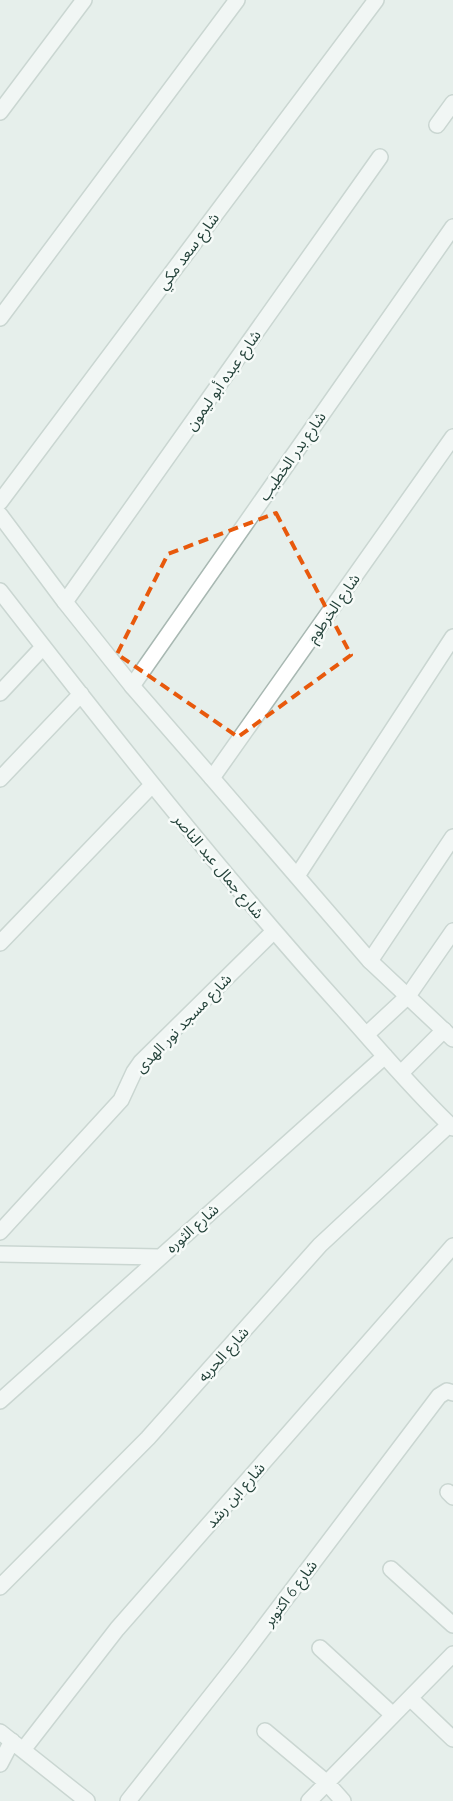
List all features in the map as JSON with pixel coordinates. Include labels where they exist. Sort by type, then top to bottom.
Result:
[{"type":"street","points":[[0,112],[84,0]]},
{"type":"street","points":[[0,318],[237,0]]},
{"type":"street","name":"شارع سعد مكي","points":[[0,502],[376,0]]},
{"type":"street","points":[[437,125],[453,103]]},
{"type":"street","name":"شارع عبده أبو ليمون","points":[[65,602],[380,157]]},
{"type":"street","name":"شارع بدر الخطيب","points":[[132,686],[453,227]]},
{"type":"street","name":"شارع الخرطوم","points":[[212,778],[453,437]]},
{"type":"street","points":[[0,515],[65,602],[132,686],[370,961],[448,1034],[401,1073]]},
{"type":"street","name":"شارع جمال عبد الناصر","points":[[0,591],[152,785],[273,932],[384,1056],[451,1126]]},
{"type":"street","points":[[297,876],[453,637]]},
{"type":"street","points":[[0,693],[43,647]]},
{"type":"street","points":[[0,779],[81,694]]},
{"type":"street","points":[[0,943],[152,785]]},
{"type":"street","points":[[370,961],[453,837]]},
{"type":"street","points":[[366,1035],[408,996],[453,931]]},
{"type":"street","name":"شارع مسجد نور الهدى","points":[[0,1232],[120,1100],[141,1062],[273,932]]},
{"type":"street","name":"شارع الثوره","points":[[0,1400],[384,1056]]},
{"type":"street","name":"شارع الحريه","points":[[0,1587],[148,1438],[320,1245],[451,1126]]},
{"type":"street","name":"شارع ابن رشد","points":[[0,1764],[12,1741],[117,1629],[453,1246]]},
{"type":"street","points":[[0,1254],[159,1257]]},
{"type":"street","name":"شارع 6 اكتوبر","points":[[128,1801],[240,1659],[439,1396],[447,1391],[453,1393]]},
{"type":"street","points":[[391,1569],[453,1625]]},
{"type":"street","points":[[320,1648],[393,1715]]},
{"type":"street","points":[[309,1801],[453,1654]]},
{"type":"street","points":[[410,1698],[453,1739]]},
{"type":"street","points":[[265,1731],[327,1783],[344,1801]]},
{"type":"street","points":[[12,1741],[87,1801]]},
{"type":"highlighted area","points":[[276,513],[351,655],[238,737],[117,654],[168,554]]}]
